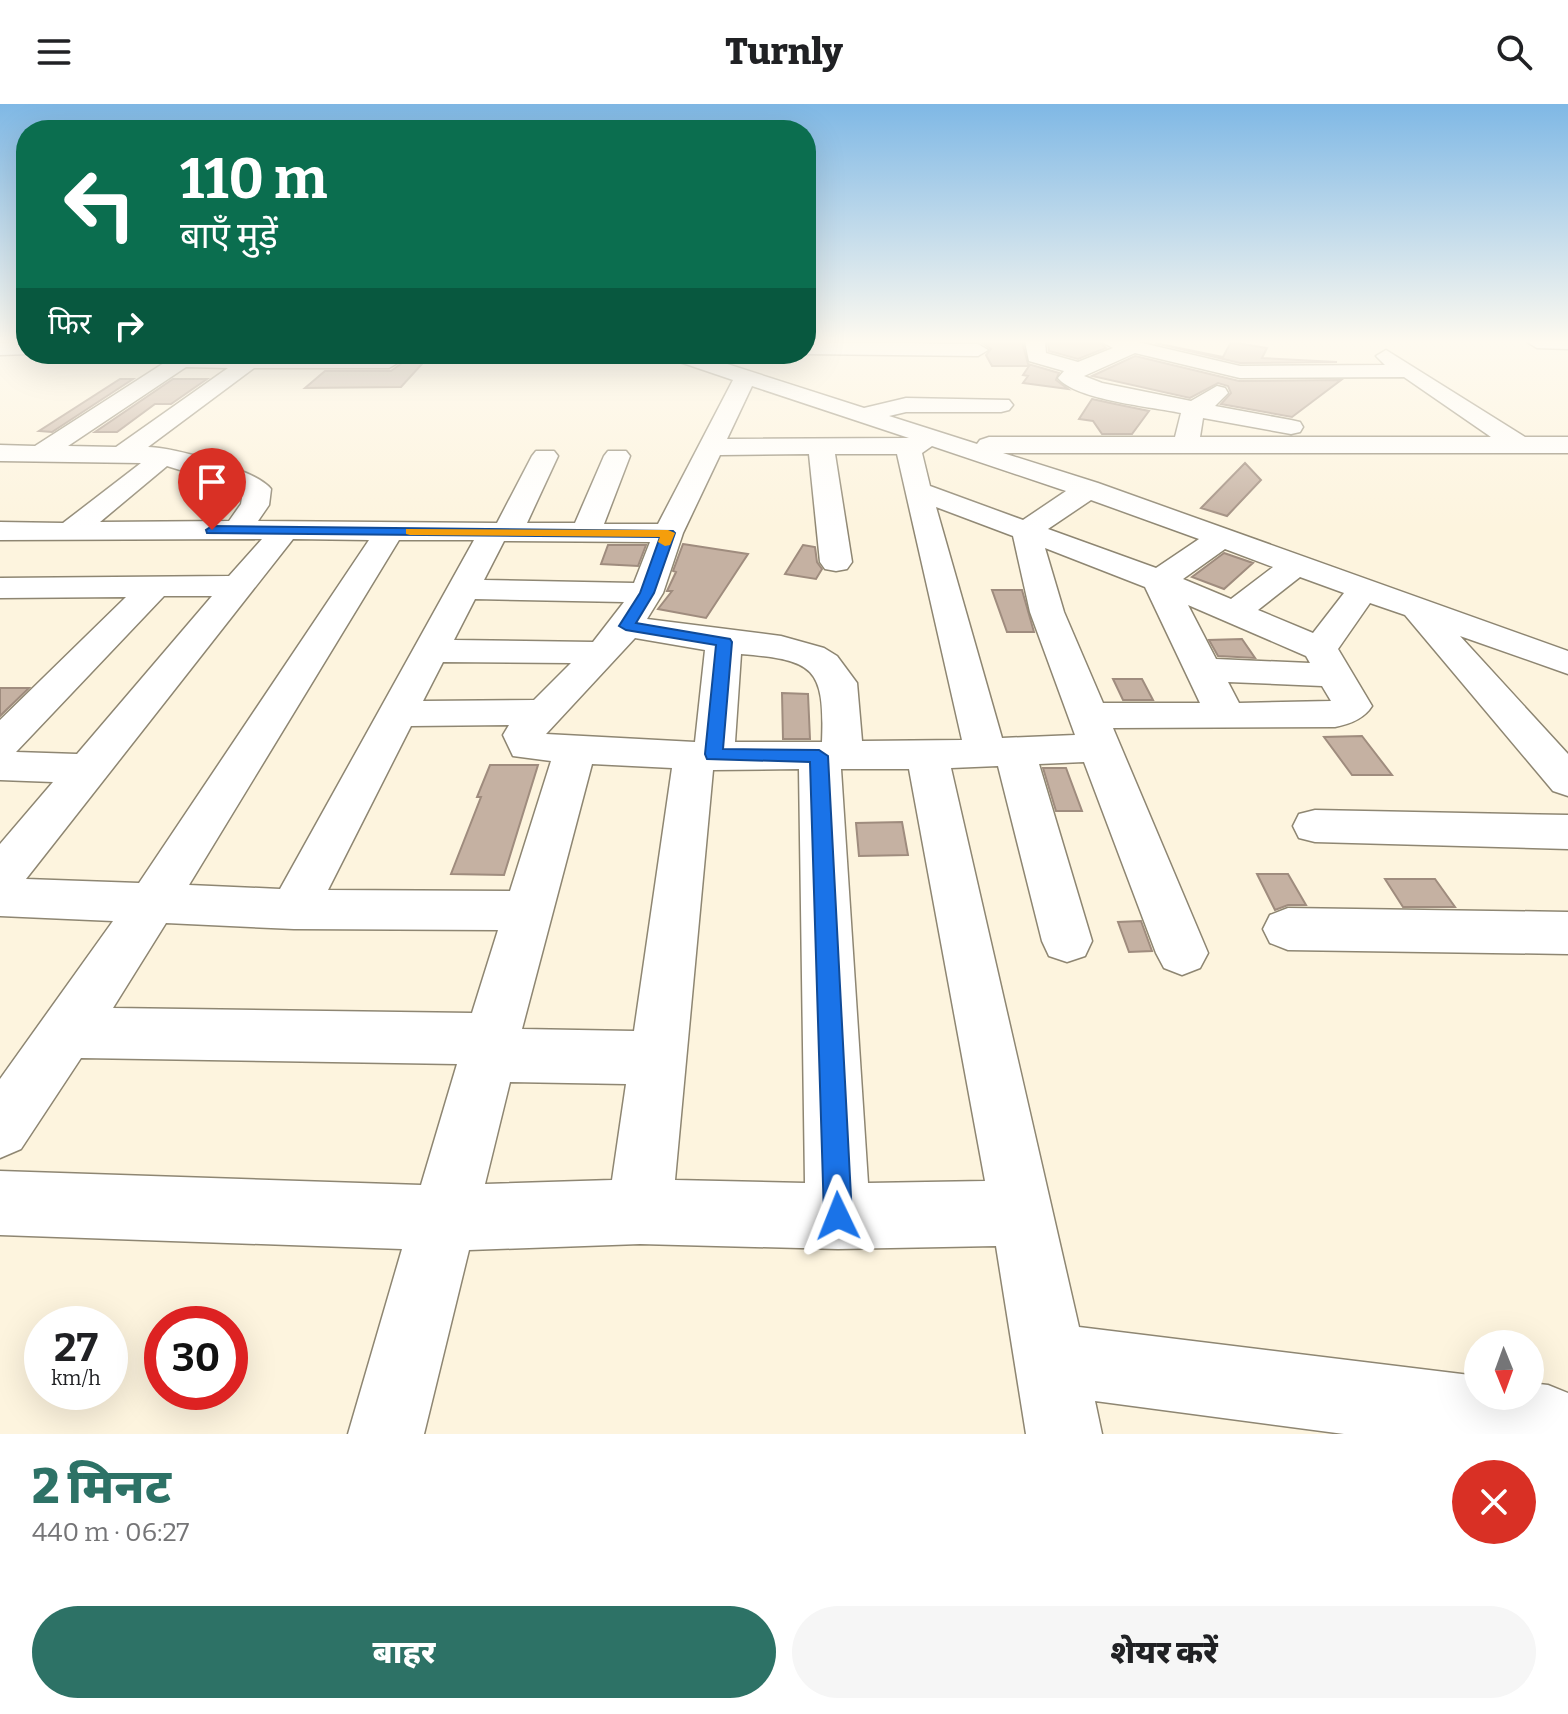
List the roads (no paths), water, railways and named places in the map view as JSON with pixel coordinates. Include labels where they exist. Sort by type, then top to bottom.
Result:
[{"type":"street","points":[[5,463],[42,452],[116,404]]},
{"type":"street","points":[[125,452],[198,404]]},
{"type":"street","points":[[386,1434],[529,911],[559,731],[614,639],[647,593],[668,533],[733,404]]},
{"type":"street","points":[[825,404],[1088,489],[1568,663]]},
{"type":"street","points":[[1154,404],[1324,432],[1344,445]]},
{"type":"street","points":[[1187,447],[1188,425],[1195,409],[1202,404]]},
{"type":"street","points":[[1458,404],[1519,445]]},
{"type":"street","points":[[862,416],[906,405],[1001,405],[1018,445]]},
{"type":"street","points":[[714,447],[1568,445]]},
{"type":"street","points":[[821,447],[836,562]]},
{"type":"street","points":[[908,447],[917,491],[1001,752],[1067,941]]},
{"type":"street","points":[[42,452],[159,455],[239,479],[257,489],[255,505],[236,531]]},
{"type":"street","points":[[70,532],[154,465],[159,455]]},
{"type":"street","points":[[294,909],[464,589],[545,456]]},
{"type":"street","points":[[586,532],[617,456]]},
{"type":"street","points":[[99,589],[187,496],[214,472]]},
{"type":"street","points":[[1027,530],[1088,489]]},
{"type":"street","points":[[399,714],[559,731],[704,755],[927,755],[1001,752],[1094,732],[1225,714],[1335,715],[1353,706],[1328,662],[1234,613],[1159,581],[1107,539],[1027,530],[917,491]]},
{"type":"street","points":[[1107,539],[1148,511]]},
{"type":"street","points":[[1027,530],[1033,571],[1182,953]]},
{"type":"street","points":[[0,531],[668,533]]},
{"type":"street","points":[[0,877],[284,531]]},
{"type":"street","points":[[0,1128],[69,1033],[155,901],[299,667],[390,531]]},
{"type":"street","points":[[1159,581],[1222,537]]},
{"type":"street","points":[[1234,613],[1297,564]]},
{"type":"street","points":[[1159,581],[1225,714]]},
{"type":"street","points":[[0,588],[241,586]]},
{"type":"street","points":[[0,744],[154,588]]},
{"type":"street","points":[[1328,662],[1364,588]]},
{"type":"street","points":[[464,589],[647,593]]},
{"type":"street","points":[[1415,606],[1568,781]]},
{"type":"street","points":[[432,651],[614,639],[724,642],[794,650],[808,655],[833,673],[839,688],[830,755],[838,1216]]},
{"type":"street","points":[[640,1212],[658,1058],[724,642]]},
{"type":"street","points":[[1201,670],[1328,662]]},
{"type":"street","points":[[927,755],[1023,1213],[1064,1434]]},
{"type":"street","points":[[0,766],[89,769]]},
{"type":"street","points":[[1315,826],[1568,832]]},
{"type":"street","points":[[0,897],[294,909],[529,911]]},
{"type":"street","points":[[1288,929],[1568,933]]},
{"type":"street","points":[[69,1033],[490,1047],[658,1058]]},
{"type":"street","points":[[5,1213],[443,1218],[640,1212],[838,1216],[1023,1213]]},
{"type":"street","points":[[1049,1359],[1548,1423]]}]
